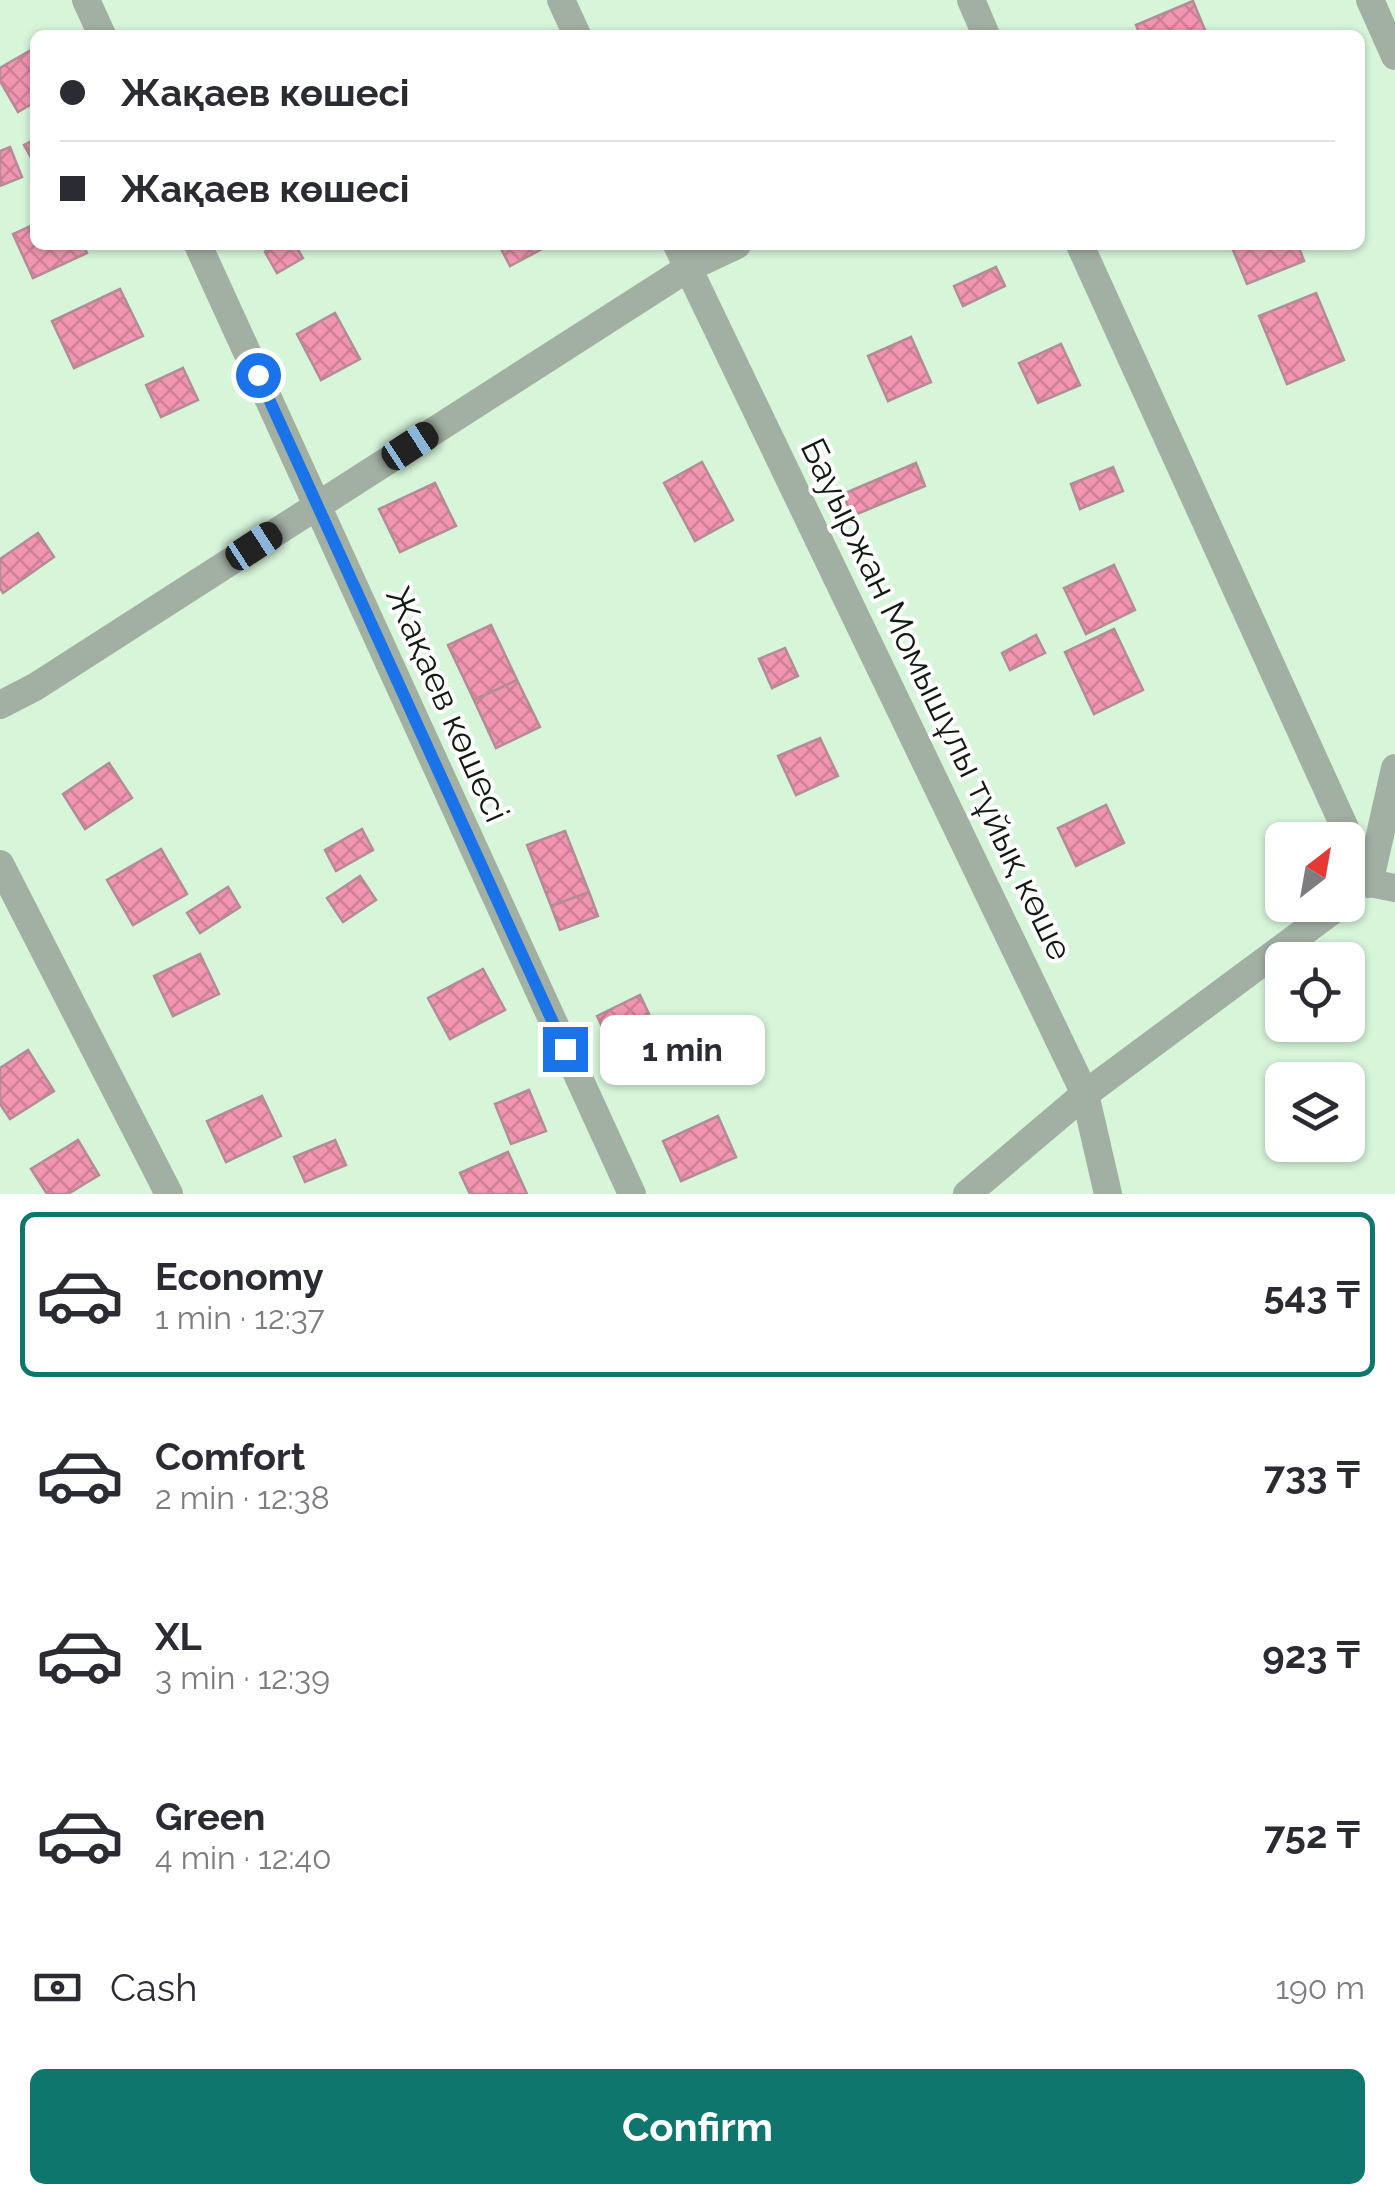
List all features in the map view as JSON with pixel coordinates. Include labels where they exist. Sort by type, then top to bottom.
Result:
[{"type":"street","points":[[86,0],[100,30]]},
{"type":"street","points":[[561,0],[575,30]]},
{"type":"street","points":[[970,0],[984,30]]},
{"type":"street","points":[[1370,0],[1395,56]]},
{"type":"street","name":"Жақаев көшесі","points":[[200,250],[632,1194]]},
{"type":"street","points":[[0,705],[35,687],[317,506],[683,257],[714,250]]},
{"type":"street","points":[[1082,250],[1371,890]]},
{"type":"street","name":"Бауыржан Момышұлы тұйық көше","points":[[683,257],[1085,1094],[1108,1194]]},
{"type":"street","points":[[1371,890],[1395,768]]},
{"type":"street","points":[[0,864],[169,1194]]},
{"type":"street","points":[[967,1194],[1085,1094],[1317,922]]},
{"type":"building","points":[[1193,1],[1205,30],[1138,30],[1136,25]]},
{"type":"building","points":[[30,51],[30,105],[18,112],[0,81],[0,68]]},
{"type":"building","points":[[10,147],[22,177],[0,186],[0,151]]},
{"type":"building","points":[[30,226],[30,250],[87,253],[33,278],[13,234]]},
{"type":"building","points":[[298,250],[303,258],[277,273],[265,252]]},
{"type":"building","points":[[502,250],[540,250],[510,266]]},
{"type":"building","points":[[1233,250],[1300,250],[1304,261],[1247,284]]},
{"type":"building","points":[[996,267],[1005,286],[963,306],[954,286]]},
{"type":"building","points":[[120,289],[143,336],[74,368],[52,321]]},
{"type":"building","points":[[1316,293],[1344,360],[1287,384],[1259,316]]},
{"type":"building","points":[[335,313],[360,359],[321,380],[297,334]]},
{"type":"building","points":[[911,337],[931,382],[888,401],[868,356]]},
{"type":"building","points":[[1061,344],[1080,385],[1038,403],[1019,363]]},
{"type":"building","points":[[183,368],[198,400],[161,417],[146,385]]},
{"type":"building","points":[[702,462],[733,520],[695,541],[664,483]]},
{"type":"building","points":[[916,463],[925,486],[852,516],[843,494]]},
{"type":"building","points":[[1113,467],[1123,491],[1080,509],[1071,484]]},
{"type":"building","points":[[435,483],[456,526],[400,552],[379,509]]},
{"type":"building","points":[[38,533],[54,557],[3,593],[0,559]]},
{"type":"building","points":[[1114,565],[1135,610],[1086,634],[1064,588]]},
{"type":"building","points":[[491,625],[517,680],[474,700],[448,645]]},
{"type":"building","points":[[1114,629],[1143,690],[1094,714],[1065,652]]},
{"type":"building","points":[[1036,635],[1045,653],[1010,670],[1002,653]]},
{"type":"building","points":[[785,648],[798,676],[772,688],[759,659]]},
{"type":"building","points":[[517,680],[540,727],[496,748],[474,700]]},
{"type":"building","points":[[820,738],[838,776],[796,795],[778,756]]},
{"type":"building","points":[[109,763],[132,798],[85,829],[63,794]]},
{"type":"building","points":[[1106,805],[1124,843],[1076,866],[1058,828]]},
{"type":"building","points":[[362,829],[373,850],[336,871],[325,850]]},
{"type":"building","points":[[565,831],[589,892],[551,906],[527,845]]},
{"type":"building","points":[[161,849],[187,894],[133,925],[107,880]]},
{"type":"building","points":[[360,876],[376,900],[343,922],[327,898]]},
{"type":"building","points":[[228,887],[240,907],[200,933],[187,913]]},
{"type":"building","points":[[589,892],[598,916],[560,930],[551,906]]},
{"type":"building","points":[[200,954],[219,994],[173,1016],[154,976]]},
{"type":"building","points":[[483,969],[505,1010],[450,1039],[428,998]]},
{"type":"building","points":[[640,995],[649,1014],[606,1035],[597,1016]]},
{"type":"building","points":[[28,1050],[54,1091],[10,1119],[0,1104],[0,1068]]},
{"type":"building","points":[[529,1090],[546,1131],[511,1144],[495,1104]]},
{"type":"building","points":[[262,1096],[281,1136],[226,1162],[207,1121]]},
{"type":"building","points":[[718,1116],[736,1157],[681,1181],[663,1141]]},
{"type":"building","points":[[78,1140],[99,1175],[68,1194],[47,1194],[31,1169]]},
{"type":"building","points":[[335,1140],[346,1165],[305,1182],[294,1157]]},
{"type":"building","points":[[508,1152],[527,1194],[470,1194],[460,1173]]},
{"type":"route","points":[[258,375],[565,1049]]}]
